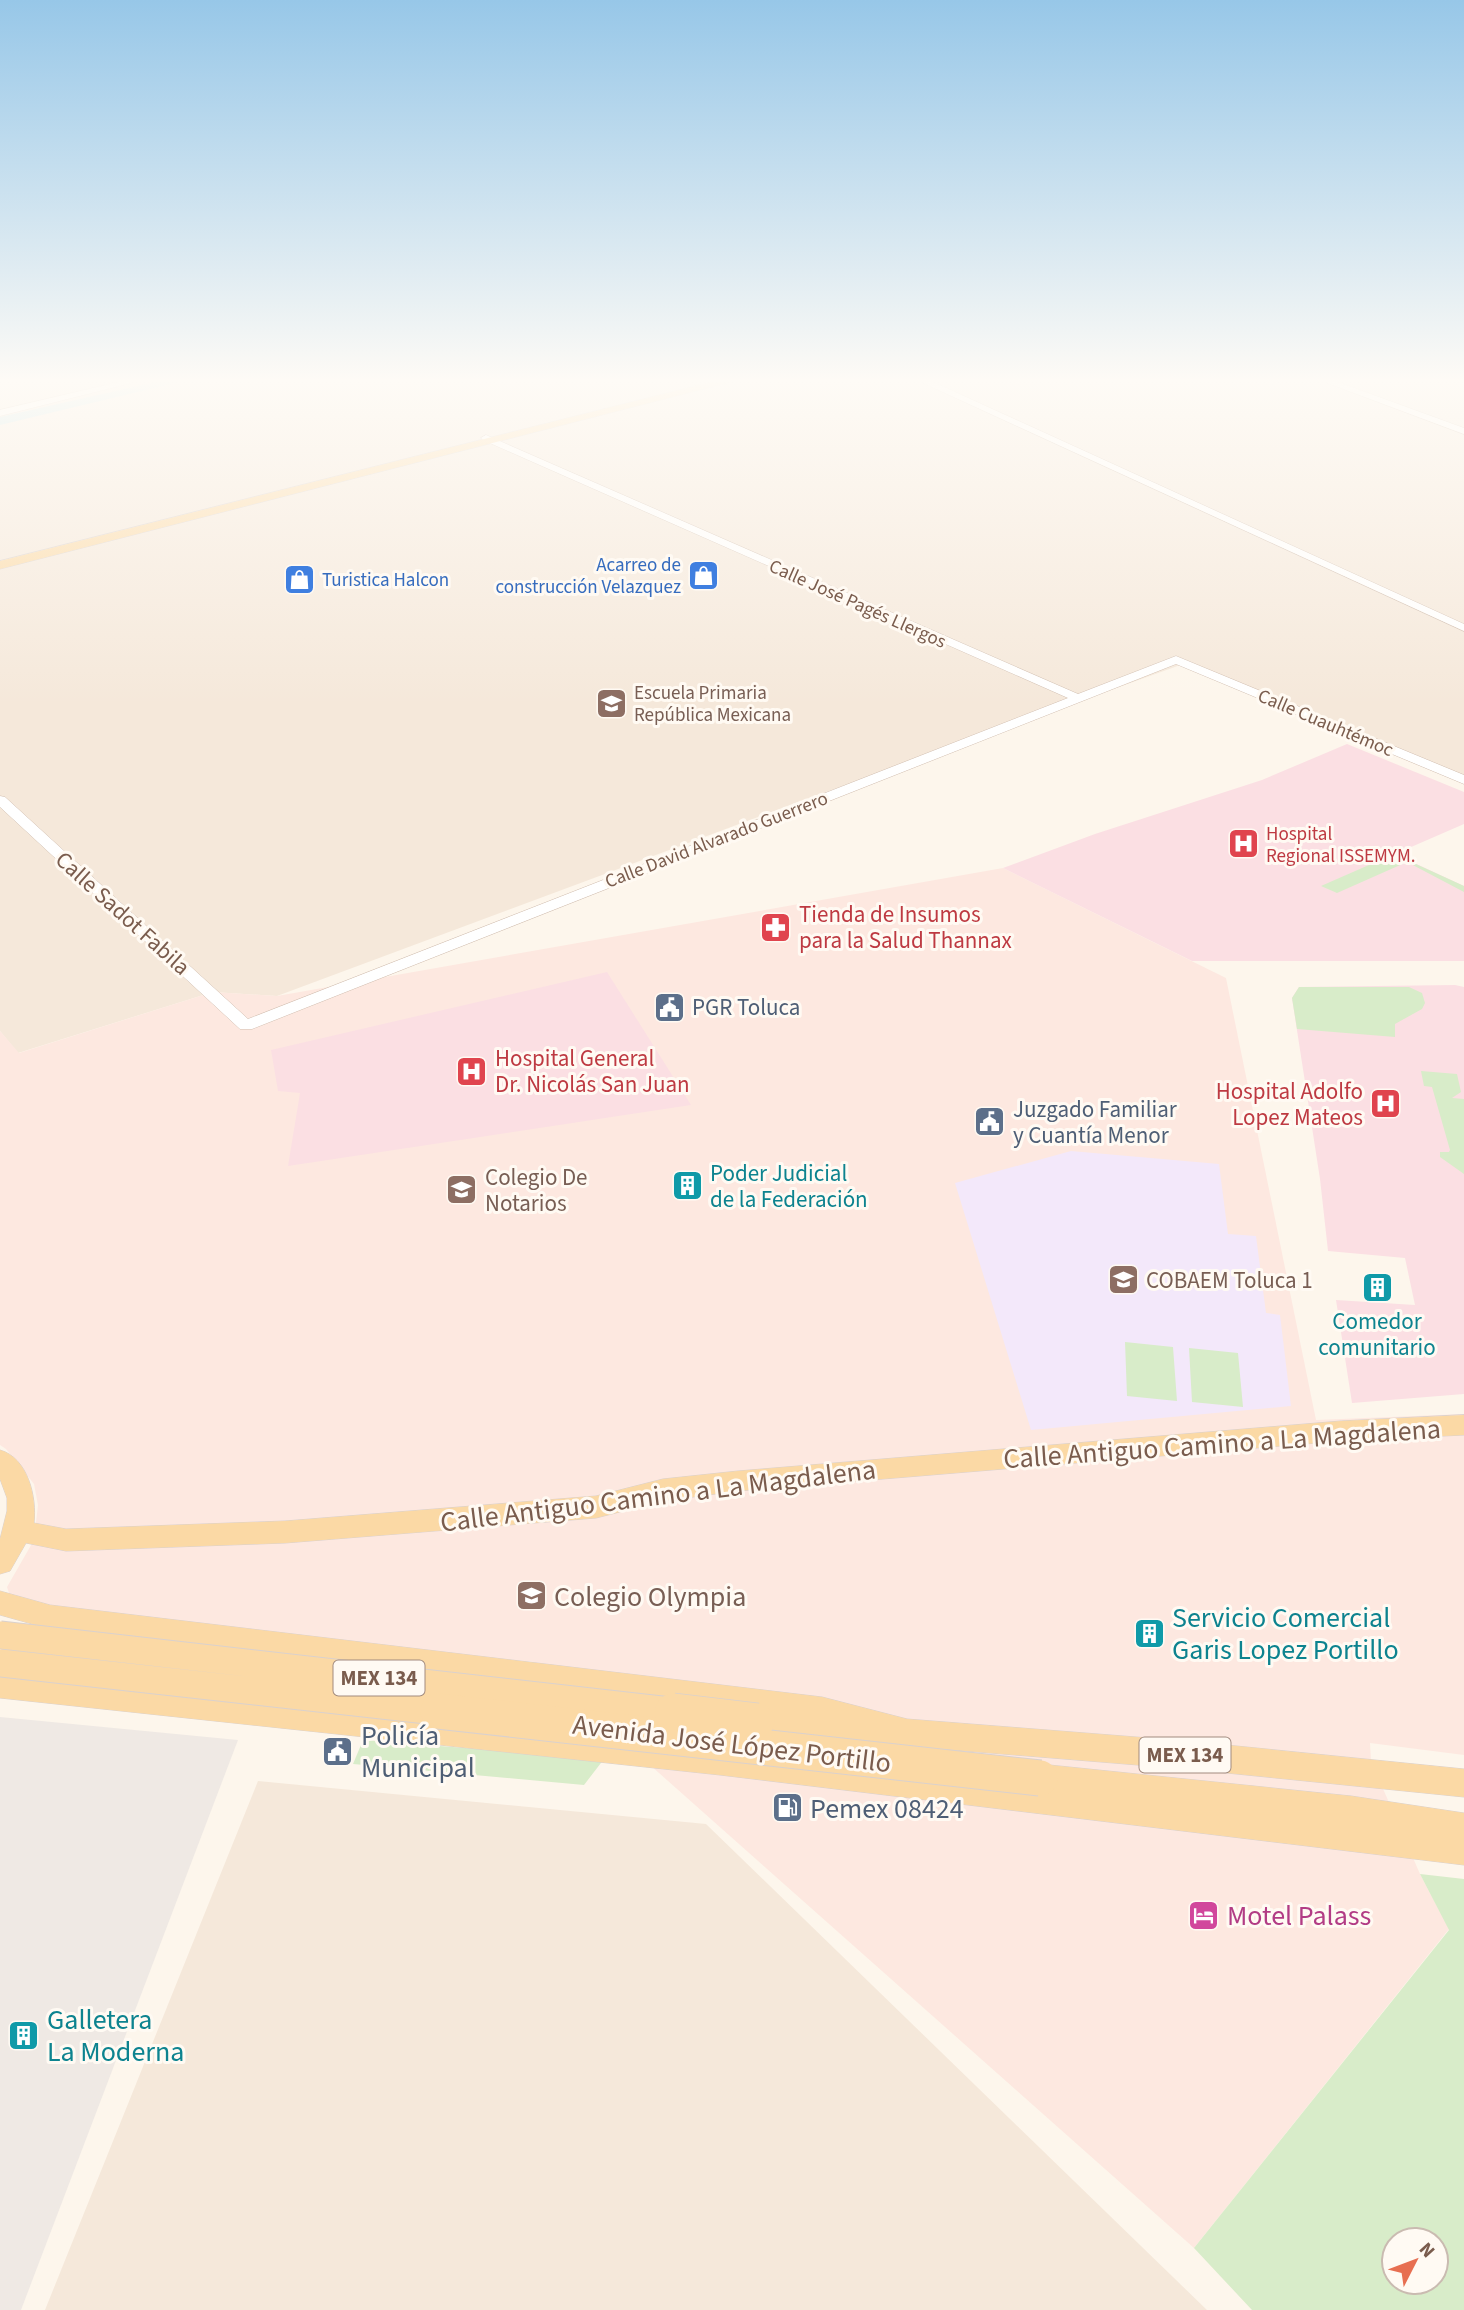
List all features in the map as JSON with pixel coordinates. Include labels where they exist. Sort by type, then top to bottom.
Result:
[{"type":"main road","points":[[0,563],[295,489]]},
{"type":"main road","name":"Calle Antiguo Camino a La Magdalena","points":[[19,1531],[66,1540],[285,1532],[456,1520],[596,1507],[663,1490],[738,1481],[1341,1431],[1464,1425]]},
{"type":"main road","points":[[0,1460],[10,1471],[22,1496],[19,1531],[0,1563]]},
{"type":"main road","points":[[0,1603],[24,1612],[50,1617],[822,1710],[905,1732]]},
{"type":"main road","points":[[50,1617],[23,1628],[4,1649],[1,1665],[11,1686],[707,1759],[1464,1850]]},
{"type":"main road","name":"Avenida José López Portillo","points":[[0,1635],[757,1721],[1187,1755],[1464,1783]]},
{"type":"main road","name":"Avenida José López Portillo","points":[[0,1662],[1351,1810],[1464,1828]]},
{"type":"street","name":"Calle José Pagés Llergos","points":[[600,489],[1077,698]]},
{"type":"street","points":[[1159,489],[1464,628]]},
{"type":"street","name":"Calle David Alvarado Guerrero","points":[[246,1026],[1176,660],[1188,665]]},
{"type":"street","name":"Calle Cuauhtémoc","points":[[1188,665],[1464,780]]},
{"type":"street","name":"Calle Sadot Fabila","points":[[0,800],[246,1026]]},
{"type":"shaded area","points":[[0,489],[1464,489],[1464,777],[1186,663],[798,802],[277,996],[213,992],[18,1053],[0,1031]]},
{"type":"shaded area","name":"Hospital Regional ISSEMYM.","points":[[1347,744],[1464,792],[1464,824],[1395,854],[1464,886],[1464,961],[1192,961],[1003,868],[1095,834],[1262,780]]},
{"type":"shaded area","points":[[1003,868],[1226,978],[1316,1420],[1464,1414],[1464,1755],[1370,1743],[1371,1761],[1420,1874],[1449,1929],[1194,2248],[534,1662],[228,1632],[78,1611],[15,1597],[9,1593],[7,1587],[34,1540],[38,1505],[34,1484],[0,1445],[0,1031],[19,1053],[213,992],[277,996]]},
{"type":"shaded area","name":"Hospital General Dr. Nicolás San Juan","points":[[607,972],[691,1105],[288,1166],[300,1093],[278,1091],[271,1050]]},
{"type":"shaded area","name":"Hospital Adolfo Lopez Mateos","points":[[1299,987],[1464,987],[1464,1394],[1352,1403],[1336,1300],[1415,1305],[1405,1258],[1328,1251],[1320,1179],[1292,998]]},
{"type":"shaded area","name":"COBAEM Toluca 1","points":[[1071,1151],[1219,1164],[1228,1234],[1256,1236],[1266,1313],[1280,1315],[1291,1406],[1031,1430],[955,1183]]},
{"type":"shaded area","points":[[0,1717],[238,1740],[21,2310],[0,2310]]},
{"type":"shaded area","points":[[258,1781],[706,1824],[1207,2310],[45,2310]]},
{"type":"green space","points":[[1394,854],[1464,886],[1464,892],[1407,862],[1337,893],[1321,886]]},
{"type":"green space","points":[[1299,987],[1409,987],[1422,993],[1425,1003],[1422,1009],[1395,1024],[1395,1037],[1297,1029],[1292,998]]},
{"type":"green space","points":[[1421,1071],[1457,1074],[1461,1092],[1452,1098],[1464,1099],[1464,1174],[1440,1157],[1440,1152],[1450,1150],[1432,1087],[1424,1086]]},
{"type":"green space","points":[[1125,1342],[1173,1347],[1177,1401],[1127,1396]]},
{"type":"green space","points":[[1189,1348],[1238,1353],[1243,1407],[1192,1402]]},
{"type":"green space","points":[[363,1740],[604,1759],[584,1785],[353,1764]]},
{"type":"green space","points":[[1420,1874],[1464,1879],[1464,2310],[1252,2310],[1194,2248],[1449,1930]]},
{"type":"place","name":"Acarreo de construcción Velazquez","points":[[704,575]]},
{"type":"place","name":"Turistica Halcon","points":[[299,579]]},
{"type":"place","name":"Escuela Primaria República Mexicana","points":[[611,703]]},
{"type":"place","name":"Hospital Regional ISSEMYM.","points":[[1243,844]]},
{"type":"place","name":"Tienda de Insumos para la Salud Thannax","points":[[776,927]]},
{"type":"place","name":"PGR Toluca","points":[[669,1007]]},
{"type":"place","name":"Hospital General Dr. Nicolás San Juan","points":[[472,1071]]},
{"type":"place","name":"Hospital Adolfo Lopez Mateos","points":[[1386,1104]]},
{"type":"place","name":"Juzgado Familiar y Cuantía Menor","points":[[990,1122]]},
{"type":"place","name":"Poder Judicial de la Federación","points":[[687,1186]]},
{"type":"place","name":"Colegio De Notarios","points":[[462,1190]]},
{"type":"place","name":"COBAEM Toluca 1","points":[[1123,1280]]},
{"type":"place","name":"Comedor comunitario","points":[[1377,1287]]},
{"type":"place","name":"Colegio Olympia","points":[[531,1596]]},
{"type":"place","name":"Servicio Comercial Garis Lopez Portillo","points":[[1149,1633]]},
{"type":"place","name":"Policía Municipal","points":[[338,1751]]},
{"type":"place","name":"Pemex 08424","points":[[787,1808]]},
{"type":"place","name":"Motel Palass","points":[[1204,1915]]},
{"type":"place","name":"Galletera La Moderna","points":[[24,2035]]}]
